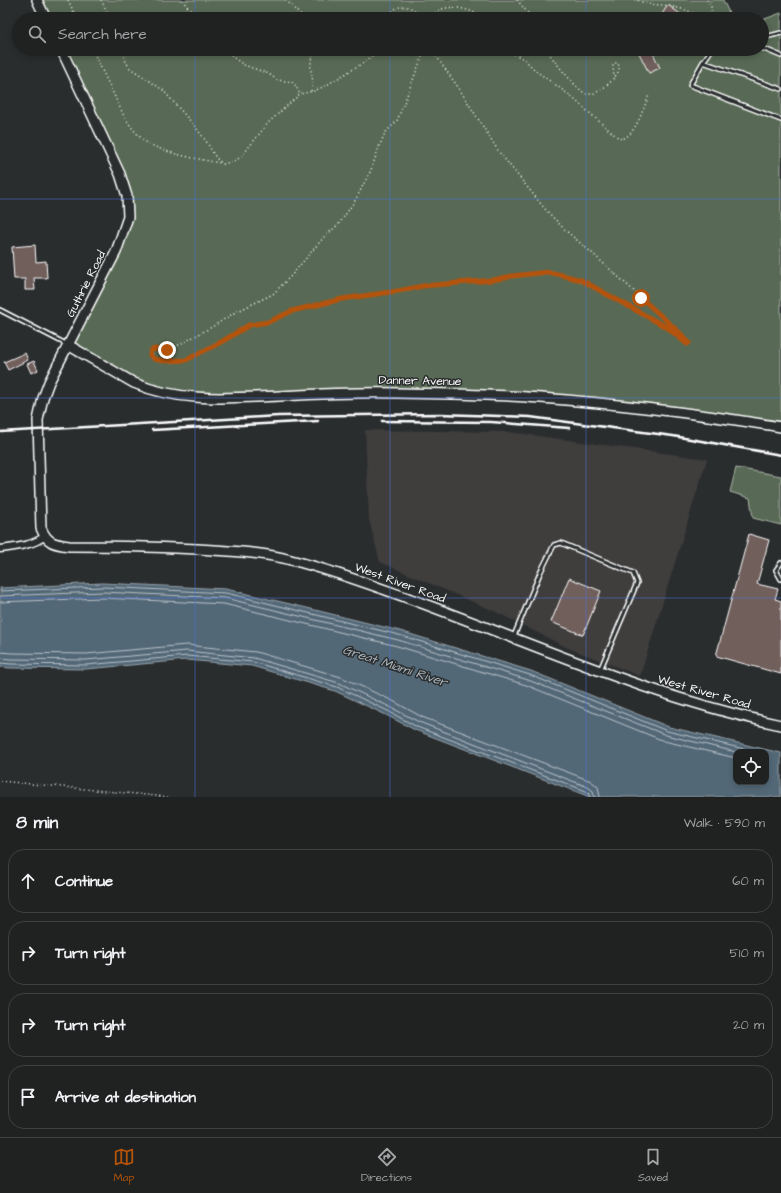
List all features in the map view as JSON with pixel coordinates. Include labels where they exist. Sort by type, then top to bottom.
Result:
[{"type":"street","points":[[37,0],[43,12]]},
{"type":"street","name":"Guthrie Road","points":[[45,536],[41,528],[39,416],[42,398],[116,252],[128,217],[126,188],[64,56]]},
{"type":"street","name":"Danner Avenue","points":[[68,345],[134,383],[146,388],[172,395],[196,398],[220,399],[325,393],[390,392],[483,394],[635,407],[781,427]]},
{"type":"street","points":[[0,549],[34,543],[45,536]]},
{"type":"street","name":"West River Road","points":[[45,536],[48,540],[55,544],[69,546],[182,548],[248,552],[277,556],[365,582],[660,693],[709,708],[781,725]]},
{"type":"lane","points":[[769,36],[781,33]]},
{"type":"lane","points":[[769,51],[781,56]]},
{"type":"lane","points":[[707,56],[690,85],[781,120]]},
{"type":"lane","points":[[703,62],[781,89]]},
{"type":"lane","points":[[0,310],[68,345]]},
{"type":"lane","points":[[514,638],[540,573],[554,545],[561,543],[633,573],[636,583],[599,671]]},
{"type":"lane","points":[[781,563],[776,570],[781,580]]},
{"type":"path","points":[[68,0],[74,12]]},
{"type":"path","points":[[101,0],[107,12]]},
{"type":"path","points":[[182,0],[192,12]]},
{"type":"path","points":[[286,0],[297,12]]},
{"type":"path","points":[[517,0],[527,12]]},
{"type":"path","points":[[638,0],[649,5],[660,4],[689,12]]},
{"type":"path","points":[[707,0],[712,10],[711,12]]},
{"type":"path","points":[[435,12],[438,8],[446,5],[453,5],[473,12]]},
{"type":"path","points":[[391,12],[397,7],[403,6],[416,12]]},
{"type":"path","points":[[95,56],[124,116],[141,137],[152,146],[160,149],[223,164],[241,157],[268,123],[300,94],[325,86],[372,56]]},
{"type":"path","points":[[124,56],[130,68],[163,90],[193,124],[206,141],[216,158],[223,164]]},
{"type":"path","points":[[232,56],[244,65],[269,74],[277,80],[292,82],[295,84],[300,94]]},
{"type":"path","points":[[310,92],[312,87],[310,61],[312,56]]},
{"type":"path","points":[[422,56],[397,121],[385,133],[372,170],[351,207],[338,224],[324,237],[290,277],[273,294],[234,313],[212,327],[169,350],[153,350],[150,353],[151,357],[170,362],[186,360],[223,341],[249,325],[268,322],[292,311],[342,299],[423,286],[493,280],[548,272],[581,280],[668,328],[687,344],[689,343],[679,332],[592,253],[564,230],[545,209],[499,152],[458,87],[436,56]]},
{"type":"path","points":[[517,56],[568,94],[621,139],[626,138],[633,130],[650,95]]},
{"type":"path","points":[[552,56],[577,87],[586,94],[591,95],[610,83],[614,78],[619,70],[618,63],[613,66],[614,78]]},
{"type":"path","points":[[0,780],[168,797]]},
{"type":"shaded area","points":[[365,430],[509,432],[707,459],[640,676],[568,648],[494,611],[380,562],[369,520]]},
{"type":"green space","points":[[37,0],[723,0],[729,12],[43,12]]},
{"type":"green space","points":[[781,13],[781,427],[483,394],[220,399],[154,390],[68,345],[121,240],[127,196],[64,56],[769,56],[769,17]]},
{"type":"green space","points":[[736,468],[781,476],[781,525],[753,518],[750,498],[730,492]]},
{"type":"water","name":"Great Miami River","points":[[102,583],[226,589],[400,631],[531,671],[669,727],[764,749],[733,749],[733,785],[769,785],[769,750],[781,753],[781,797],[590,797],[415,730],[335,691],[252,666],[187,660],[86,669],[0,667],[0,588]]},
{"type":"building","points":[[668,5],[678,12],[663,12]]},
{"type":"building","points":[[640,56],[654,56],[660,68],[649,73]]},
{"type":"building","points":[[35,245],[36,262],[46,261],[47,278],[34,278],[35,290],[25,290],[25,279],[14,279],[12,247]]},
{"type":"building","points":[[25,353],[28,360],[8,370],[4,362]]},
{"type":"building","points":[[34,361],[38,370],[31,373],[27,364]]},
{"type":"building","points":[[749,534],[769,540],[757,584],[778,589],[775,599],[781,601],[781,674],[716,656]]},
{"type":"building","points":[[569,578],[601,591],[583,635],[551,622]]},
{"type":"railway","points":[[0,432],[278,416],[440,414],[530,417],[673,436],[781,455]]},
{"type":"railway","points":[[152,430],[318,421]]},
{"type":"railway","points":[[382,421],[491,422],[569,428]]},
{"type":"route","points":[[167,350],[154,349],[151,351],[150,355],[154,359],[170,362],[190,359],[249,325],[268,322],[292,311],[342,299],[435,284],[493,280],[512,276],[548,272],[581,280],[668,328],[687,344],[689,343],[641,298]]}]
